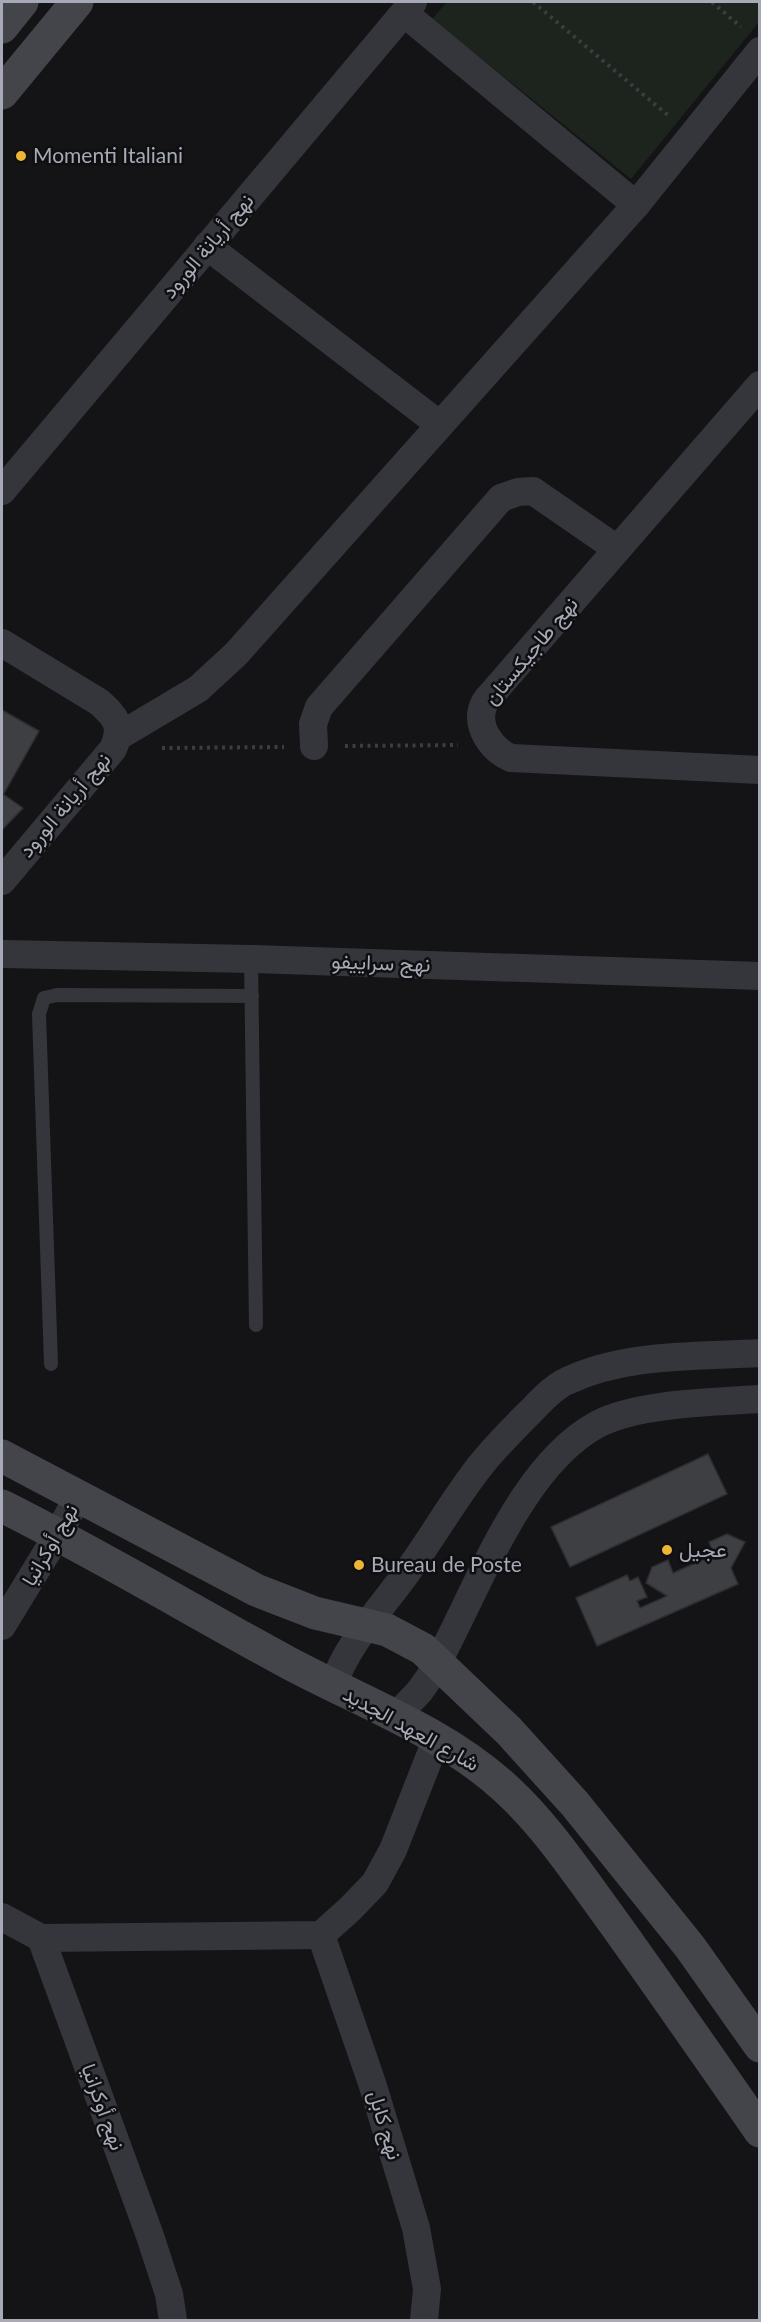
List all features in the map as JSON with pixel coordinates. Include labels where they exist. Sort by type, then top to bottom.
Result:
[{"type":"main road","points":[[2,27],[22,2]]},
{"type":"main road","points":[[2,93],[77,2]]},
{"type":"main road","points":[[2,1455],[256,1590],[315,1614],[387,1630],[405,1638],[438,1662],[509,1731],[575,1804],[690,1947],[759,2046]]},
{"type":"main road","name":"شارع العهد الجديد","points":[[2,1506],[58,1534],[269,1652],[436,1738],[484,1770],[506,1788],[557,1844],[661,1988],[759,2131]]},
{"type":"street","points":[[409,7],[636,205]]},
{"type":"street","name":"نهج أريانة الورود","points":[[2,491],[409,7]]},
{"type":"street","points":[[119,736],[198,688],[236,654],[636,205],[692,135],[752,40]]},
{"type":"street","points":[[207,246],[440,425]]},
{"type":"street","name":"نهج طاجيكستان","points":[[759,385],[484,703],[481,713],[482,725],[491,744],[500,753],[511,758],[759,771]]},
{"type":"street","points":[[314,746],[314,724],[319,707],[501,498],[518,492],[533,491],[617,549]]},
{"type":"street","name":"نهج أريانة الورود","points":[[2,643],[99,702],[116,721],[119,736],[114,749],[2,881]]},
{"type":"street","name":"نهج سراييفو","points":[[2,954],[251,959],[759,976]]},
{"type":"street","points":[[333,1685],[346,1654],[410,1568],[479,1467],[507,1434],[564,1382],[596,1369],[624,1362],[759,1353]]},
{"type":"street","points":[[395,1717],[419,1692],[438,1662],[480,1575],[515,1515],[544,1471],[572,1442],[600,1424],[625,1415],[668,1406],[759,1398]]},
{"type":"street","name":"نهج أوكرانيا","points":[[2,1626],[79,1495]]},
{"type":"street","points":[[2,1917],[41,1938],[321,1935],[375,1883],[393,1850],[436,1738]]},
{"type":"street","name":"نهج كابل","points":[[321,1935],[372,2083],[416,2228],[427,2289],[424,2320]]},
{"type":"street","name":"نهج أوكرانيا","points":[[41,1938],[149,2233],[169,2294],[173,2320]]},
{"type":"lane","points":[[251,959],[256,1325]]},
{"type":"lane","points":[[51,1364],[39,1014],[44,998],[57,995],[252,996]]},
{"type":"path","points":[[532,2],[692,135]]},
{"type":"path","points":[[712,2],[752,40]]},
{"type":"shaded area","points":[[447,2],[759,2],[759,22],[631,179],[432,19]]},
{"type":"building","points":[[2,710],[39,731],[2,797]]},
{"type":"building","points":[[3,794],[23,808],[2,830],[2,797]]},
{"type":"building","points":[[708,1454],[727,1494],[570,1567],[551,1527]]},
{"type":"building","points":[[727,1534],[745,1542],[731,1568],[738,1584],[597,1646],[576,1598],[627,1575],[630,1581],[638,1577],[647,1597],[637,1601],[640,1608],[667,1596],[646,1583],[652,1567],[668,1560],[673,1573],[714,1555],[709,1542]]},
{"type":"place","name":"Momenti Italiani","points":[[21,156]]},
{"type":"place","name":"عجيل","points":[[667,1550]]},
{"type":"place","name":"Bureau de Poste","points":[[359,1565]]}]
